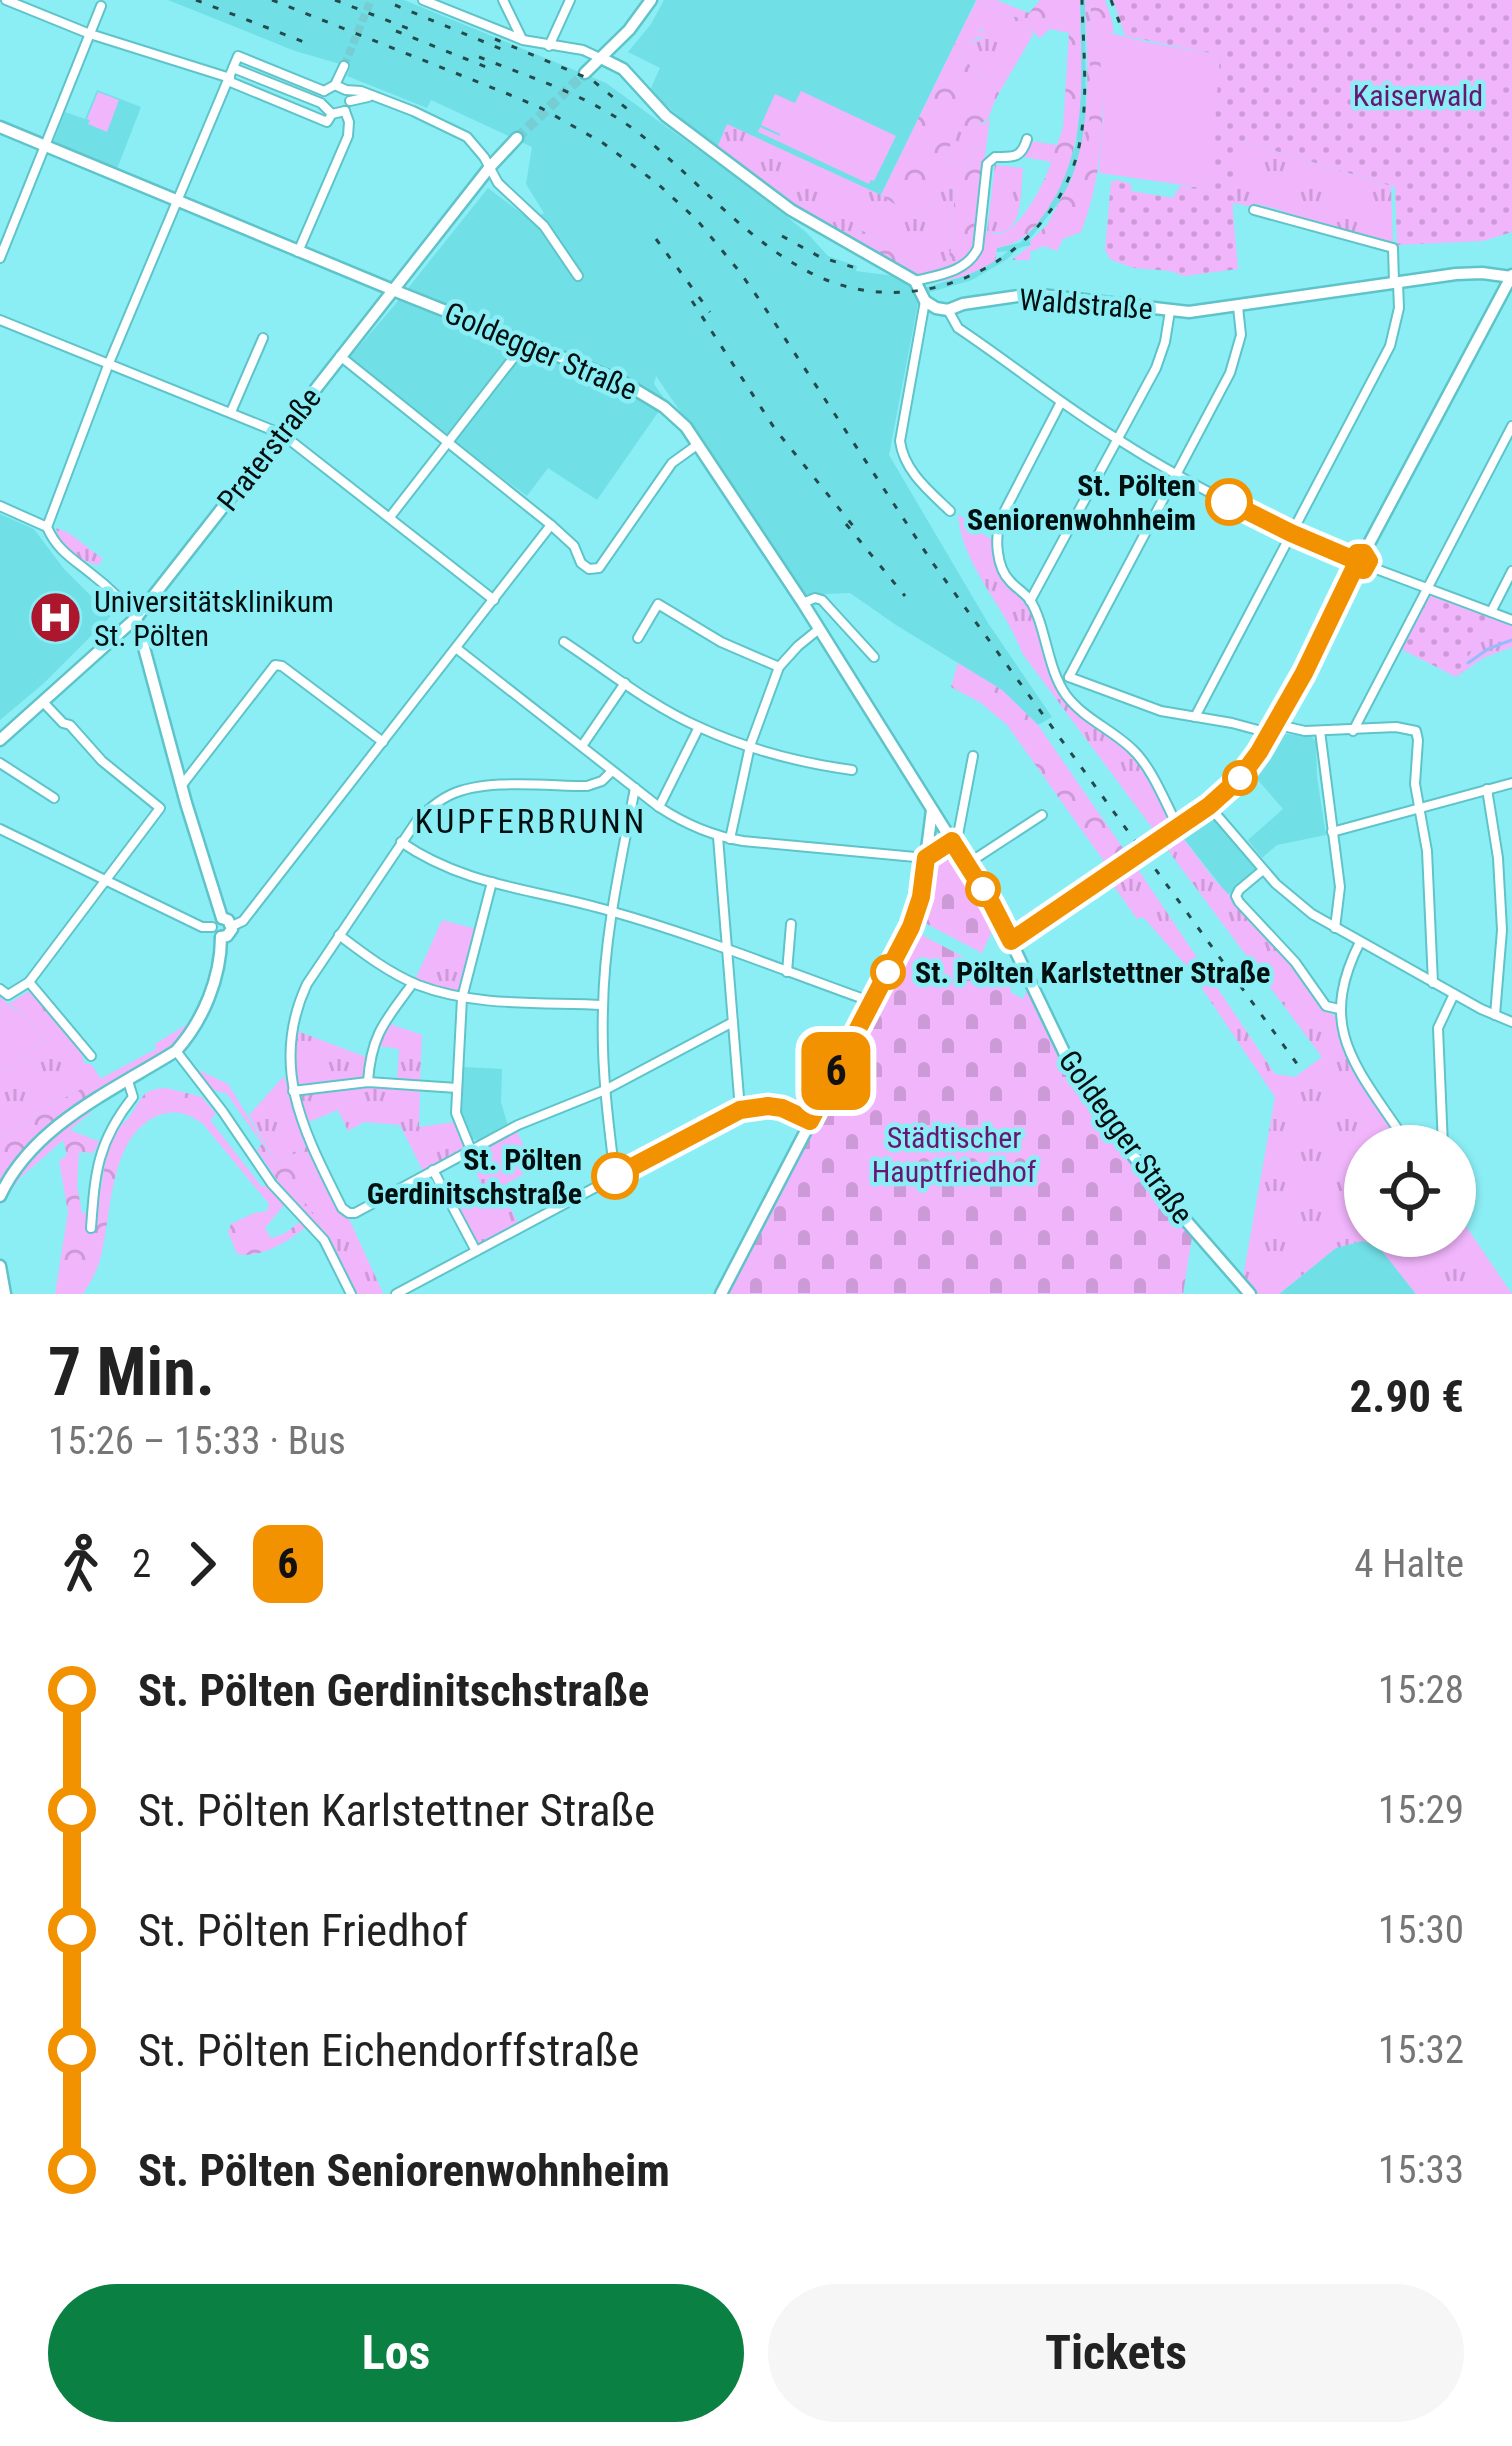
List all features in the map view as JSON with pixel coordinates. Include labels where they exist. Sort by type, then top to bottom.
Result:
[{"type":"street","points":[[6,0],[90,34],[321,103],[332,114]]},
{"type":"street","points":[[423,0],[523,40],[583,50],[623,69],[666,116],[791,210],[915,281],[925,301],[948,310],[958,328],[1061,402],[1176,474],[1291,533],[1512,620]]},
{"type":"street","points":[[503,0],[523,40]]},
{"type":"street","points":[[549,46],[570,0]]},
{"type":"street","points":[[585,74],[651,0]]},
{"type":"street","points":[[0,258],[101,6]]},
{"type":"street","points":[[47,527],[109,363],[238,56],[324,91],[361,91],[458,130],[473,143],[498,183],[544,226],[578,276]]},
{"type":"street","points":[[298,252],[348,136],[347,106],[340,88],[344,66]]},
{"type":"street","points":[[230,76],[327,122],[347,106],[376,97]]},
{"type":"street","points":[[321,103],[324,91]]},
{"type":"street","name":"Goldegger Straße","points":[[0,127],[526,341],[646,394],[676,417],[803,603],[967,864],[1011,941],[1077,1079],[1155,1185],[1250,1294]]},
{"type":"street","name":"Praterstraße","points":[[0,740],[136,618],[517,138]]},
{"type":"street","points":[[915,281],[972,260],[978,248],[988,161],[1016,157],[1028,140]]},
{"type":"street","points":[[1195,717],[1390,346],[1399,308],[1393,248],[1255,210]]},
{"type":"street","name":"Waldstraße","points":[[948,310],[1032,294],[1189,312],[1469,273],[1512,276]]},
{"type":"street","points":[[1011,941],[1209,806],[1246,770],[1304,673],[1512,276]]},
{"type":"street","points":[[925,301],[901,451],[922,484],[950,511]]},
{"type":"street","points":[[1176,829],[1142,760],[1063,691],[1065,679],[1230,373],[1240,335],[1238,307]]},
{"type":"street","points":[[1030,601],[1156,368],[1170,310]]},
{"type":"street","points":[[0,320],[282,434],[494,600]]},
{"type":"street","points":[[231,412],[263,338]]},
{"type":"street","points":[[390,518],[526,341]]},
{"type":"street","points":[[340,356],[551,525],[574,546],[583,566],[596,569],[672,463],[698,444]]},
{"type":"street","points":[[1061,402],[998,526],[1002,570],[1030,601],[1049,659],[1065,679],[1195,717],[1272,729],[1406,727],[1416,731],[1414,784],[1427,851],[1433,983]]},
{"type":"street","points":[[1353,730],[1512,426]]},
{"type":"street","points":[[0,506],[47,527],[63,552],[136,618],[222,927],[217,974],[189,1036],[176,1051],[46,1135],[14,1171],[0,1196]]},
{"type":"street","points":[[0,829],[202,927],[243,921],[551,525]]},
{"type":"street","points":[[1491,612],[1512,571]]},
{"type":"street","name":"Goldegger Straße","points":[[803,603],[822,600],[874,657]]},
{"type":"street","points":[[638,638],[658,604],[721,642],[779,667]]},
{"type":"street","points":[[730,839],[750,746],[779,667],[819,629]]},
{"type":"street","points":[[565,642],[699,727],[793,759],[852,770]]},
{"type":"street","points":[[456,649],[659,807],[730,839],[927,852],[958,835],[973,756]]},
{"type":"street","points":[[182,785],[271,667],[282,666],[383,742]]},
{"type":"street","points":[[582,746],[626,683]]},
{"type":"street","points":[[4,992],[28,982],[160,808],[102,761],[44,703]]},
{"type":"street","points":[[659,807],[699,727]]},
{"type":"street","points":[[1319,731],[1340,897],[1335,928]]},
{"type":"street","points":[[0,763],[53,798]]},
{"type":"street","points":[[612,771],[587,786],[481,787],[452,794],[418,819],[298,1002],[289,1055],[293,1091],[310,1143],[342,1208],[355,1213],[518,1125],[605,1090],[733,1022]]},
{"type":"street","points":[[1332,832],[1512,783]]},
{"type":"street","points":[[615,1176],[602,1005],[611,911],[634,788]]},
{"type":"street","points":[[1487,790],[1498,858],[1502,930],[1496,1016]]},
{"type":"street","points":[[1209,806],[1294,901],[1433,983],[1512,1022]]},
{"type":"street","points":[[721,1294],[917,912],[932,810]]},
{"type":"street","points":[[967,864],[1042,815]]},
{"type":"street","points":[[718,836],[740,1110]]},
{"type":"street","points":[[401,842],[454,873],[611,911],[872,1002]]},
{"type":"street","points":[[1263,870],[1239,890],[1239,902],[1295,962],[1326,1006],[1339,1009]]},
{"type":"street","points":[[471,1150],[456,1113],[462,998],[492,882]]},
{"type":"street","points":[[787,972],[791,924]]},
{"type":"street","points":[[339,935],[413,983],[462,998],[602,1005]]},
{"type":"street","points":[[1360,942],[1344,977],[1339,1009],[1348,1048],[1396,1125]]},
{"type":"street","points":[[28,982],[91,1056]]},
{"type":"street","points":[[368,1082],[373,1042],[413,983]]},
{"type":"street","points":[[1441,1125],[1438,1028],[1454,994]]},
{"type":"street","points":[[176,1051],[272,1184],[324,1240],[351,1294]]},
{"type":"street","points":[[91,1228],[96,1168],[111,1125],[133,1097],[128,1081]]},
{"type":"street","points":[[293,1091],[368,1082],[457,1088]]},
{"type":"street","points":[[396,1294],[740,1110],[782,1108],[810,1121]]},
{"type":"street","points":[[433,1170],[476,1251]]},
{"type":"street","points":[[0,1266],[5,1294]]},
{"type":"shaded area","points":[[168,0],[404,0],[606,83],[759,194],[828,256],[857,266],[856,271],[894,276],[909,285],[918,303],[889,455],[988,623],[1052,717],[1038,725],[1002,690],[850,593],[806,595],[656,376],[654,384],[666,401],[597,500],[548,468],[527,496],[445,436],[349,358],[488,188],[532,221],[544,213],[526,184],[532,147],[431,100],[427,108],[347,76],[350,67],[295,51]]},
{"type":"shaded area","points":[[664,0],[976,0],[881,195],[727,125],[717,148],[662,102],[651,88],[660,68],[628,52]]},
{"type":"shaded area","points":[[1080,0],[1085,0],[1086,126],[1078,163],[1063,197],[1029,240],[1031,245],[972,280],[927,293],[924,288],[968,275],[1000,258],[1008,251],[997,252],[996,248],[1020,243],[1039,221],[1076,145]]},
{"type":"shaded area","points":[[97,90],[141,107],[117,169],[53,143],[65,112],[85,119]]},
{"type":"shaded area","name":"Universitätsklinikum St. Pölten","points":[[0,514],[34,529],[64,569],[111,616],[0,720]]},
{"type":"shaded area","points":[[1311,736],[1316,741],[1326,835],[1277,845],[1262,858],[1248,840],[1283,809],[1252,773],[1275,738]]},
{"type":"shaded area","points":[[1208,817],[1257,870],[1228,895],[1180,834]]},
{"type":"shaded area","points":[[463,1067],[502,1069],[501,1102],[508,1126],[479,1141],[472,1139],[462,1114]]},
{"type":"shaded area","points":[[1344,1246],[1344,1257],[1387,1257],[1416,1294],[1279,1294]]},
{"type":"green space","points":[[976,0],[996,0],[1029,13],[1040,0],[1080,0],[1077,135],[1061,186],[1031,230],[997,248],[995,261],[988,265],[934,282],[963,269],[987,232],[1004,233],[1021,218],[1051,162],[1024,157],[1030,141],[1057,145],[1063,128],[1069,33],[1050,29],[1040,38],[1021,18],[981,1],[975,4]]},
{"type":"green space","points":[[1085,0],[1091,0],[1091,95],[1081,188],[1075,178],[1071,180],[1086,114]]},
{"type":"green space","points":[[1091,0],[1105,0],[1114,33],[1099,31],[1102,133],[1089,207],[1081,232],[1063,239],[1057,251],[1044,246],[1030,252],[1030,260],[1012,260],[1047,225],[1071,180],[1082,185],[1089,138]]},
{"type":"green space","name":"Kaiserwald","points":[[1113,0],[1512,0],[1512,232],[1483,241],[1397,245],[1395,187],[1243,141],[1233,147],[1238,269],[1184,276],[1111,260],[1105,250],[1111,182],[1131,184],[1131,191],[1173,198],[1180,186],[1210,188],[1219,55],[1125,36]]},
{"type":"green space","points":[[981,1],[1021,18],[1033,35],[999,93],[961,57],[964,45],[981,39],[983,31],[965,23]]},
{"type":"green space","points":[[965,23],[984,35],[965,45],[961,57],[999,93],[985,121],[959,127],[945,156],[966,169],[975,147],[986,148],[973,254],[948,270],[955,190],[945,186],[926,217],[914,217],[881,195]]},
{"type":"green space","points":[[1099,30],[1220,55],[1210,189],[1099,173],[1103,115]]},
{"type":"green space","points":[[801,91],[896,136],[874,181],[869,184],[758,132],[760,127],[780,136],[761,125],[775,94],[795,103]]},
{"type":"green space","points":[[98,92],[119,100],[107,132],[88,124]]},
{"type":"green space","points":[[990,118],[986,148],[975,147],[966,169],[945,156],[959,126]]},
{"type":"green space","points":[[727,124],[881,195],[915,217],[926,217],[945,185],[955,191],[948,270],[913,274],[898,254],[875,237],[860,230],[848,237],[796,206],[717,148]]},
{"type":"green space","points":[[1243,141],[1391,186],[1393,244],[1290,217],[1280,210],[1233,203],[1233,147]]},
{"type":"green space","points":[[995,165],[1023,168],[1018,213],[1008,229],[999,233],[987,232]]},
{"type":"green space","points":[[860,230],[891,248],[913,274],[848,237]]},
{"type":"green space","points":[[958,514],[995,539],[1003,577],[1031,611],[1061,691],[1131,750],[1172,823],[1156,833],[1022,653],[967,551]]},
{"type":"green space","points":[[56,528],[103,559],[98,565],[78,557],[61,541]]},
{"type":"green space","points":[[1428,593],[1492,617],[1456,677],[1399,648]]},
{"type":"green space","points":[[1492,617],[1512,625],[1512,647],[1483,658],[1456,677]]},
{"type":"green space","points":[[958,663],[1002,690],[1038,725],[1127,854],[1108,867],[1007,725],[981,703],[951,687]]},
{"type":"green space","points":[[1180,834],[1214,879],[1293,963],[1324,1009],[1336,1017],[1345,1049],[1392,1125],[1344,1125],[1344,1246],[1279,1294],[1258,1294],[1243,1277],[1275,1097],[1189,969],[1143,917],[1137,919],[1111,882],[1135,865],[1275,1074],[1295,1077],[1322,1057],[1164,845]]},
{"type":"green space","points":[[953,859],[994,927],[982,953],[921,921],[932,864]]},
{"type":"green space","points":[[442,920],[476,929],[455,993],[415,980]]},
{"type":"green space","name":"Städtischer Hauptfriedhof","points":[[916,932],[1013,983],[1010,992],[1023,999],[1027,991],[1068,1077],[1144,1182],[1192,1237],[1183,1294],[727,1294]]},
{"type":"green space","points":[[28,992],[101,1079],[44,1109],[0,1141],[0,1075],[45,1041],[9,1003]]},
{"type":"green space","points":[[0,997],[45,1041],[0,1075]]},
{"type":"green space","points":[[390,1024],[422,1035],[420,1082],[397,1081],[399,1049],[379,1046]]},
{"type":"green space","points":[[186,1025],[172,1047],[54,1122],[0,1182],[0,1141],[44,1109],[156,1049],[155,1044]]},
{"type":"green space","points":[[297,1031],[366,1057],[364,1078],[297,1086],[293,1056]]},
{"type":"green space","points":[[194,1068],[228,1084],[278,1166],[307,1145],[320,1175],[297,1190],[326,1235],[285,1192],[257,1150],[262,1144],[227,1094],[211,1089]]},
{"type":"green space","points":[[284,1076],[307,1145],[278,1166],[249,1115]]},
{"type":"green space","points":[[366,1087],[420,1091],[419,1127],[454,1122],[465,1148],[423,1171],[400,1125],[364,1122],[348,1131],[338,1110],[306,1123],[298,1094]]},
{"type":"green space","points":[[166,1088],[202,1097],[216,1114],[210,1120],[262,1187],[267,1185],[284,1205],[265,1228],[271,1238],[301,1221],[307,1226],[274,1248],[237,1254],[228,1232],[231,1224],[267,1211],[269,1204],[203,1124],[182,1114],[165,1113],[142,1126],[121,1159],[100,1260],[88,1286],[83,1294],[55,1294],[68,1212],[59,1161],[67,1155],[63,1140],[21,1177],[3,1201],[10,1186],[40,1149],[89,1108],[91,1112],[70,1130],[100,1142],[93,1153],[79,1152],[77,1186],[82,1213],[95,1214],[109,1149],[118,1130],[144,1095]]},
{"type":"green space","points":[[517,1132],[535,1168],[500,1187],[518,1223],[478,1244],[458,1210],[487,1195],[468,1157]]},
{"type":"green space","points":[[320,1175],[338,1211],[349,1219],[383,1293],[353,1294],[326,1235],[296,1189]]},
{"type":"green space","points":[[1476,1241],[1512,1294],[1416,1294],[1387,1257],[1476,1257]]},
{"type":"waterway","points":[[1468,663],[1512,640]]},
{"type":"tunnel","points":[[344,66],[371,0]]},
{"type":"tunnel","points":[[517,138],[585,73]]},
{"type":"railway","points":[[196,0],[304,42]]},
{"type":"railway","points":[[272,0],[541,108],[603,143],[697,220],[761,302],[932,562],[1303,1072]]},
{"type":"railway","points":[[335,0],[412,30]]},
{"type":"railway","points":[[479,57],[560,89],[618,119],[788,260],[853,288],[893,292],[934,288],[972,275],[1007,254],[1037,227],[1061,194],[1077,155],[1083,117],[1082,0]]},
{"type":"railway","points":[[1111,0],[1120,24]]},
{"type":"railway","points":[[395,5],[506,51]]},
{"type":"railway","points":[[396,31],[491,69]]},
{"type":"railway","points":[[495,39],[592,80],[631,112]]},
{"type":"railway","points":[[782,236],[820,257],[856,268]]},
{"type":"railway","points":[[656,239],[710,312]]},
{"type":"railway","points":[[692,301],[775,429],[858,532]]},
{"type":"railway","points":[[846,524],[905,596]]},
{"type":"bus line","name":"6","points":[[615,1176],[740,1110],[782,1108],[810,1121],[911,927],[926,858],[945,845],[952,841],[1011,941],[1209,806],[1239,779],[1304,673],[1354,569],[1364,570],[1369,561],[1364,553],[1352,559],[1229,502]]},
{"type":"place","name":"St. Pölten Seniorenwohnheim","points":[[1229,502]]},
{"type":"place","name":"Universitätsklinikum St. Pölten","points":[[55,618]]},
{"type":"place","name":"St. Pölten Karlstettner Straße","points":[[888,972]]},
{"type":"place","name":"St. Pölten Gerdinitschstraße","points":[[615,1176]]},
{"type":"district","name":"KUPFERBRUNN","points":[[531,821]]}]
